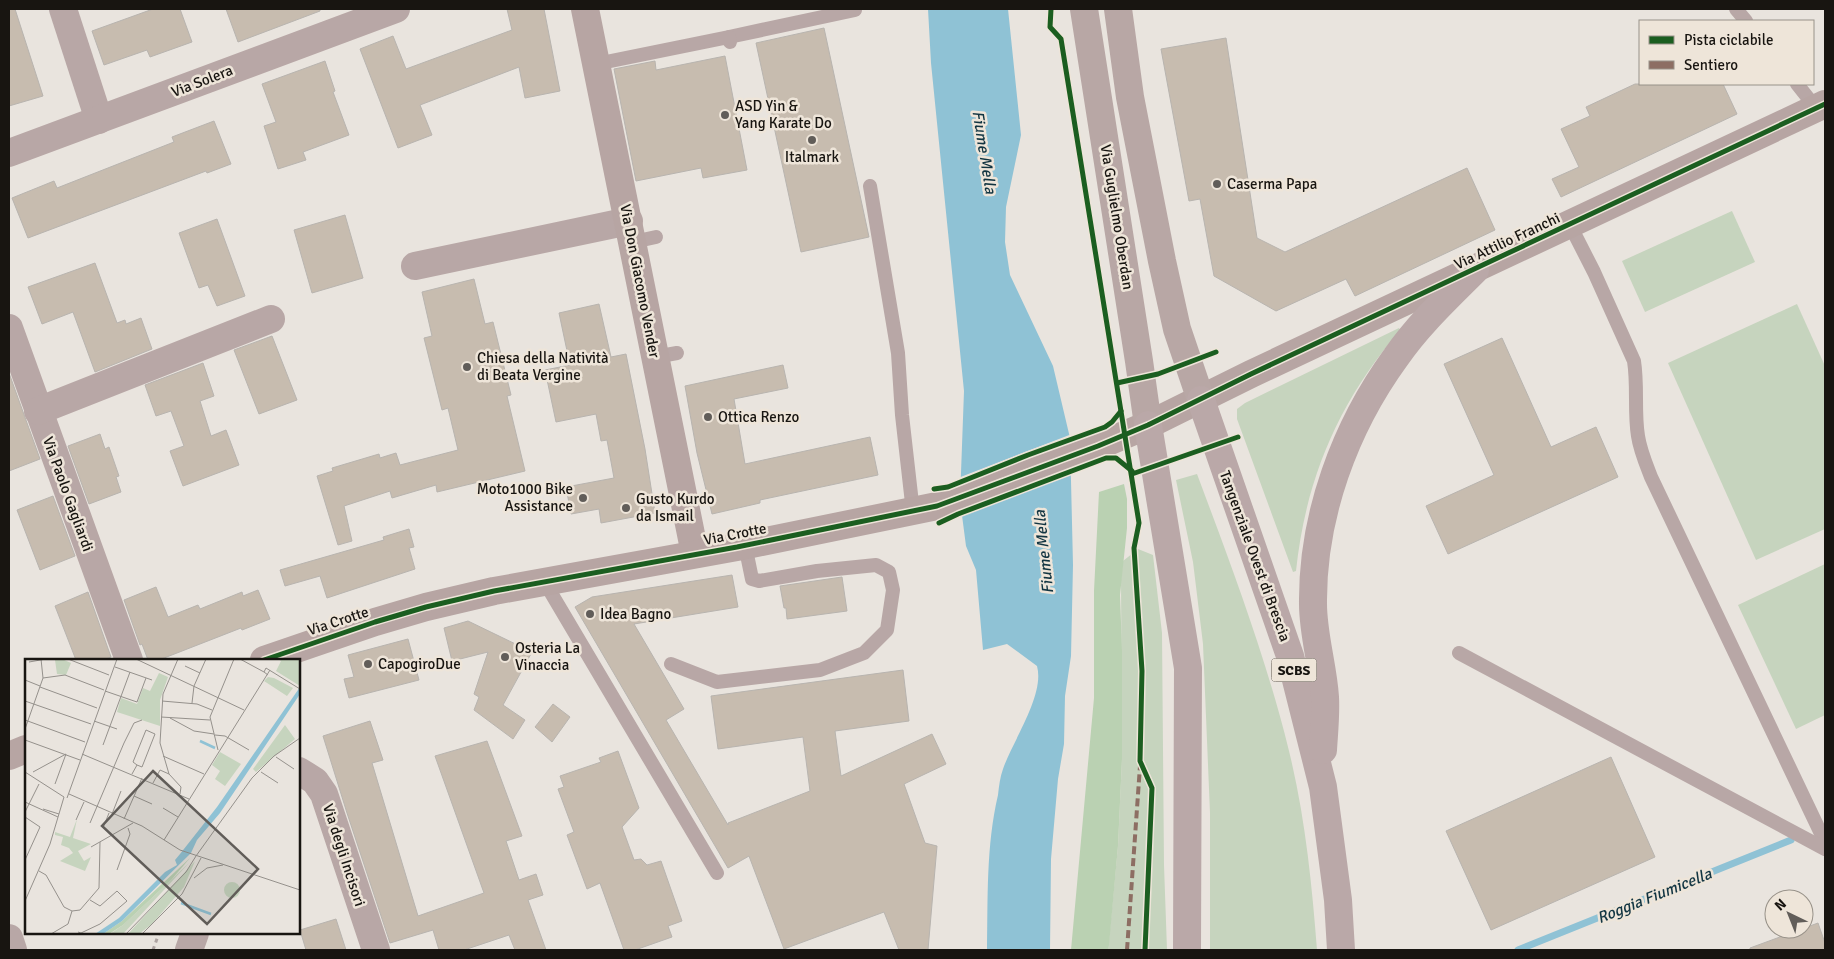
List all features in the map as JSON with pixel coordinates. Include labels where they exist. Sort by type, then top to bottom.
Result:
[{"type":"highway","points":[[1323,787],[1325,697],[1316,639],[1313,604],[1315,571],[1326,505],[1347,442],[1361,412],[1378,383],[1414,333],[1475,270]]},
{"type":"highway","name":"Tangenziale Ovest di Brescia","points":[[1200,400],[1290,656],[1323,787],[1338,900],[1341,950]]},
{"type":"highway","points":[[1148,425],[1188,668],[1187,950]]},
{"type":"main road","name":"Via Guglielmo Oberdan","points":[[1084,9],[1148,425]]},
{"type":"main road","points":[[1118,9],[1130,97],[1176,329],[1200,400]]},
{"type":"street","points":[[63,9],[100,120]]},
{"type":"street","name":"Via Solera","points":[[9,153],[396,9]]},
{"type":"street","name":"Via Don Giacomo Vender","points":[[585,9],[596,64],[639,233],[666,355],[695,554]]},
{"type":"street","name":"Via Attilio Franchi","points":[[1200,400],[1821,106]]},
{"type":"street","points":[[415,266],[639,233]]},
{"type":"street","points":[[38,411],[271,319]]},
{"type":"street","name":"Via Paolo Gagliardi","points":[[9,328],[129,659]]},
{"type":"street","name":"Via Crotte","points":[[268,659],[324,638],[426,607],[544,581],[745,545],[925,509],[1108,442],[1200,400]]},
{"type":"street","points":[[9,756],[25,749]]},
{"type":"street","name":"Via degli Incisori","points":[[300,772],[315,781],[324,794],[376,950]]},
{"type":"street","points":[[189,950],[195,934]]},
{"type":"street","points":[[9,938],[13,950]]},
{"type":"lane","points":[[1736,9],[1745,20]]},
{"type":"lane","points":[[596,64],[730,40],[855,10]]},
{"type":"lane","points":[[1798,85],[1821,106]]},
{"type":"lane","points":[[870,186],[898,353],[902,415],[925,509]]},
{"type":"lane","points":[[1570,225],[1594,272],[1634,361],[1638,435],[1642,454],[1651,477],[1825,842]]},
{"type":"lane","points":[[671,664],[718,682],[820,670],[864,653],[887,630],[893,590],[889,572],[876,565],[817,571],[759,581],[752,579],[745,545]]},
{"type":"lane","points":[[544,581],[717,873]]},
{"type":"lane","points":[[1459,653],[1825,849]]},
{"type":"path","points":[[153,950],[159,934]]},
{"type":"green space","points":[[1732,211],[1755,262],[1645,312],[1622,261]]},
{"type":"green space","points":[[1797,304],[1825,366],[1825,529],[1756,560],[1668,363]]},
{"type":"green space","points":[[1399,328],[1400,330],[1378,357],[1359,385],[1329,442],[1317,472],[1308,504],[1296,571],[1293,572],[1237,419],[1237,409],[1245,403]]},
{"type":"green space","points":[[1197,474],[1259,646],[1289,751],[1307,850],[1317,950],[1210,950],[1210,813],[1203,644],[1193,562],[1176,480]]},
{"type":"green space","points":[[1124,484],[1127,499],[1127,528],[1120,595],[1122,759],[1118,846],[1109,945],[1108,950],[1071,950],[1094,698],[1094,591],[1099,492]]},
{"type":"green space","points":[[1138,549],[1153,555],[1162,633],[1164,865],[1167,950],[1108,950],[1118,846],[1122,759],[1121,579],[1123,561]]},
{"type":"green space","points":[[1825,564],[1825,715],[1796,729],[1738,605]]},
{"type":"water","name":"Fiume Mella","points":[[928,9],[1008,9],[1021,135],[1006,207],[1005,242],[1010,275],[1053,366],[1070,438],[1073,565],[1071,656],[1065,696],[1064,744],[1058,779],[1051,859],[1050,950],[987,950],[991,833],[1000,782],[1008,757],[1027,718],[1038,678],[1037,666],[1007,644],[983,650],[976,570],[966,546],[960,500],[964,391],[931,63]]},
{"type":"pier","points":[[1072,434],[1073,473],[959,517],[957,500],[958,478]]},
{"type":"building","points":[[9,9],[15,9],[43,96],[9,106]]},
{"type":"building","points":[[153,9],[180,9],[192,42],[150,57],[147,50],[104,65],[92,31]]},
{"type":"building","points":[[226,9],[320,9],[320,11],[238,42]]},
{"type":"building","points":[[507,9],[544,9],[560,91],[525,98],[519,67],[420,105],[432,135],[398,148],[360,49],[393,36],[406,69],[512,30]]},
{"type":"building","name":"Italmark","points":[[824,28],[869,237],[801,252],[756,43]]},
{"type":"building","name":"Caserma Papa","points":[[1226,38],[1257,238],[1285,252],[1467,168],[1495,230],[1355,296],[1346,279],[1276,311],[1214,276],[1200,199],[1189,201],[1161,49]]},
{"type":"building","points":[[725,56],[747,170],[703,178],[701,168],[636,181],[614,69],[655,61],[656,70]]},
{"type":"building","points":[[325,61],[335,91],[333,92],[349,135],[303,152],[306,160],[278,169],[264,126],[276,122],[262,84]]},
{"type":"building","points":[[1635,84],[1723,85],[1737,114],[1561,197],[1552,179],[1579,167],[1561,129],[1590,116],[1586,107]]},
{"type":"building","points":[[214,121],[231,164],[207,173],[206,171],[28,238],[12,198],[54,181],[57,188],[174,142],[172,137]]},
{"type":"building","points":[[345,215],[363,278],[312,293],[294,230]]},
{"type":"building","points":[[217,219],[245,296],[217,306],[208,285],[199,288],[179,233]]},
{"type":"building","points":[[95,263],[117,323],[125,320],[126,324],[141,318],[152,349],[95,372],[73,312],[42,324],[28,287]]},
{"type":"building","name":"Chiesa della Natività di Beata Vergine","points":[[474,279],[485,324],[493,322],[511,395],[507,396],[525,471],[437,492],[436,485],[392,498],[390,491],[344,506],[352,541],[338,545],[317,476],[333,471],[332,468],[379,454],[380,458],[396,453],[400,465],[458,450],[448,408],[442,410],[424,338],[432,336],[422,292]]},
{"type":"building","points":[[599,304],[611,357],[626,354],[645,449],[655,513],[601,523],[599,509],[571,514],[566,487],[614,478],[607,440],[601,441],[596,414],[556,422],[545,370],[570,365],[559,313]]},
{"type":"building","points":[[272,336],[297,400],[259,414],[234,350]]},
{"type":"building","points":[[1502,338],[1551,447],[1596,427],[1618,477],[1448,554],[1426,506],[1494,475],[1444,364]]},
{"type":"building","points":[[203,363],[214,396],[200,401],[211,436],[226,430],[239,465],[183,486],[170,451],[184,446],[171,411],[156,416],[145,385]]},
{"type":"building","points":[[783,365],[788,388],[734,399],[745,464],[870,437],[878,475],[760,500],[760,503],[712,514],[697,453],[685,386]]},
{"type":"building","points":[[9,373],[40,459],[9,471]]},
{"type":"building","points":[[100,434],[105,449],[109,447],[119,476],[116,477],[121,492],[89,504],[68,446]]},
{"type":"building","points":[[53,496],[75,556],[40,570],[17,510]]},
{"type":"building","points":[[409,529],[414,547],[409,548],[415,569],[327,598],[320,576],[285,586],[280,570],[384,540],[383,537]]},
{"type":"building","points":[[732,575],[738,607],[634,624],[684,709],[666,720],[728,825],[728,823],[810,791],[803,737],[718,749],[711,696],[903,670],[909,721],[835,731],[841,776],[932,734],[946,764],[904,784],[925,843],[937,846],[928,950],[899,950],[884,912],[784,949],[749,856],[728,868],[575,607],[592,597]]},
{"type":"building","points":[[842,577],[847,611],[787,619],[780,586]]},
{"type":"building","points":[[156,587],[168,617],[198,605],[200,609],[242,592],[243,596],[258,590],[270,619],[242,630],[241,628],[162,659],[148,659],[142,644],[140,645],[124,600]]},
{"type":"building","points":[[88,592],[111,657],[106,659],[76,659],[55,606]]},
{"type":"building","points":[[468,621],[532,652],[503,705],[525,720],[513,739],[474,710],[479,697],[474,694],[488,652],[452,661],[444,628]]},
{"type":"building","points":[[408,639],[419,680],[349,698],[344,679],[354,677],[348,655]]},
{"type":"building","points":[[553,704],[570,717],[552,742],[535,727]]},
{"type":"building","points":[[370,721],[383,760],[372,763],[418,916],[484,893],[435,756],[487,741],[522,836],[506,841],[519,880],[536,874],[543,895],[528,900],[546,950],[515,950],[509,935],[464,950],[439,950],[433,930],[390,943],[323,736]]},
{"type":"building","points":[[618,751],[639,808],[622,827],[634,860],[641,859],[647,865],[661,861],[682,921],[668,926],[672,937],[635,950],[624,950],[600,883],[587,889],[567,835],[574,832],[558,789],[564,787],[560,776],[601,762],[599,758]]},
{"type":"building","points":[[1611,757],[1655,857],[1491,930],[1446,831]]},
{"type":"building","points":[[336,919],[346,950],[306,950],[300,930]]},
{"type":"building","points":[[1818,923],[1825,943],[1825,950],[1750,950],[1750,948],[1774,939],[1814,939],[1814,924]]},
{"type":"waterway","name":"Roggia Fiumicella","points":[[1518,950],[1791,840]]},
{"type":"marked path","points":[[1127,950],[1140,766]]},
{"type":"cycle path","points":[[1051,9],[1050,27],[1061,39],[1139,523],[1134,548],[1142,671],[1140,761],[1152,788],[1145,950]]},
{"type":"cycle path","points":[[267,659],[375,622],[426,607],[494,591],[737,547],[937,506],[1098,446],[1148,425],[1251,374],[1825,104]]},
{"type":"cycle path","points":[[1117,383],[1158,374],[1216,352]]},
{"type":"cycle path","points":[[934,489],[948,487],[1105,427],[1121,411]]},
{"type":"cycle path","points":[[1132,474],[1238,437]]},
{"type":"cycle path","points":[[939,523],[1106,458],[1116,458],[1132,471]]},
{"type":"place","name":"ASD Yin & Yang Karate Do","points":[[725,115]]},
{"type":"place","name":"Italmark","points":[[812,140]]},
{"type":"place","name":"Caserma Papa","points":[[1217,184]]},
{"type":"place","name":"Chiesa della Natività di Beata Vergine","points":[[467,367]]},
{"type":"place","name":"Ottica Renzo","points":[[708,417]]},
{"type":"place","name":"Moto1000 Bike Assistance","points":[[583,498]]},
{"type":"place","name":"Gusto Kurdo da Ismail","points":[[626,508]]},
{"type":"place","name":"Idea Bagno","points":[[590,614]]},
{"type":"place","name":"Osteria La Vinaccia","points":[[505,657]]},
{"type":"place","name":"CapogiroDue","points":[[368,664]]}]
